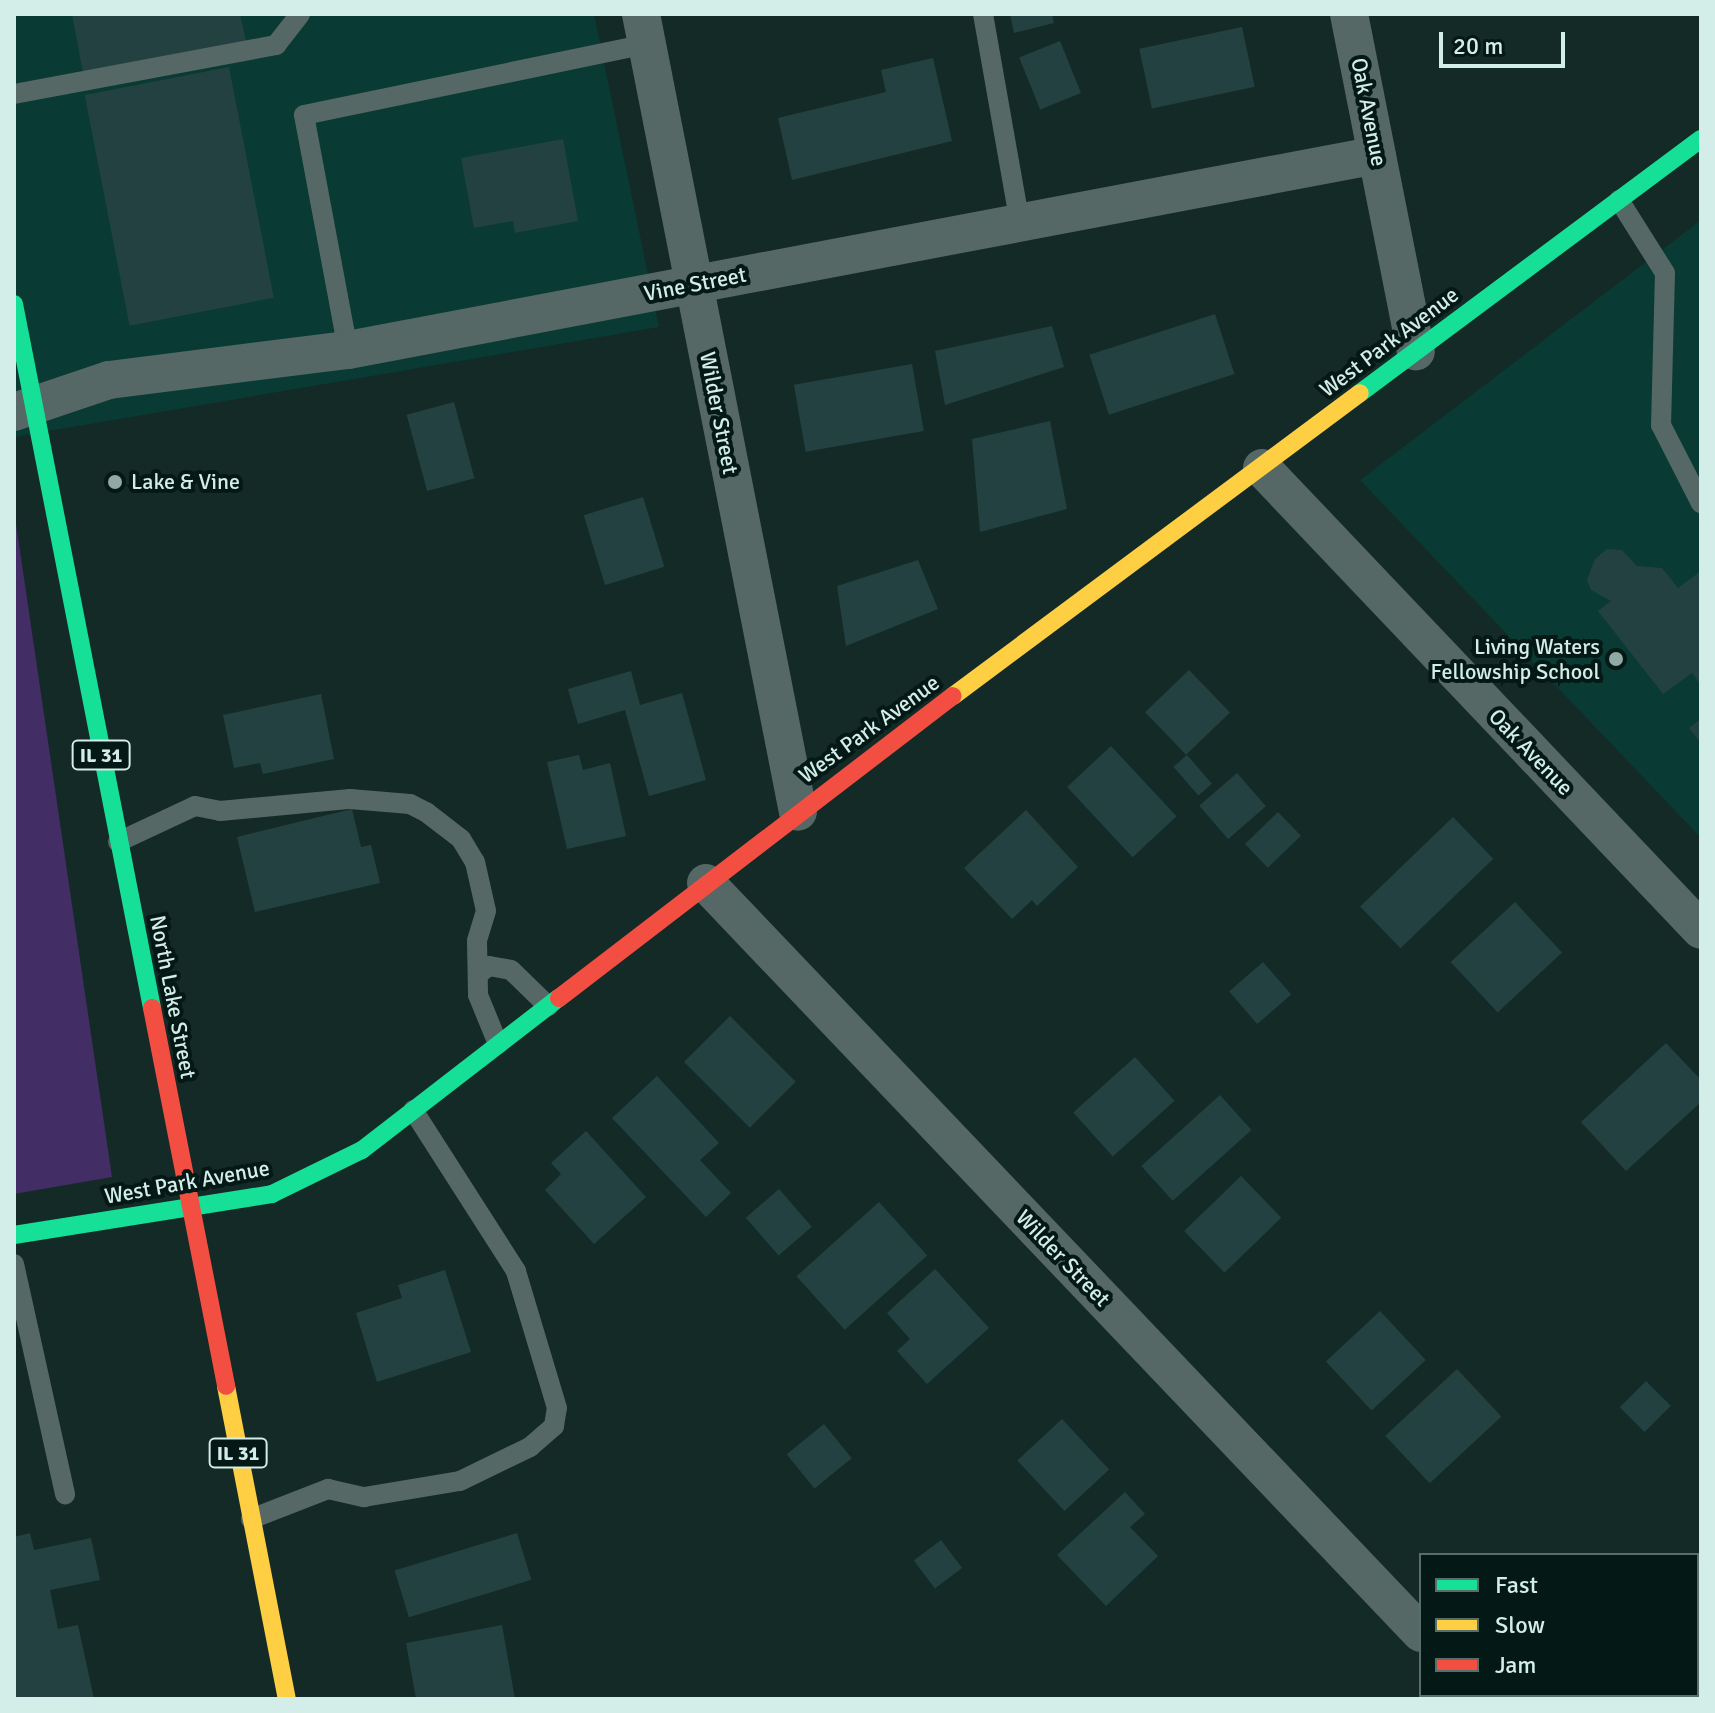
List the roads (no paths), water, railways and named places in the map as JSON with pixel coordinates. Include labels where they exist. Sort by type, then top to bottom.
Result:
[{"type":"street","name":"Oak Avenue","points":[[1349,14],[1416,351]]},
{"type":"street","name":"Wilder Street","points":[[644,29],[798,812]]},
{"type":"street","name":"West Park Avenue","points":[[14,1235],[272,1194],[296,1185],[362,1150],[798,812],[1701,139]]},
{"type":"street","name":"Vine Street","points":[[24,410],[109,380],[348,350],[1377,155]]},
{"type":"street","name":"North Lake Street","points":[[14,304],[24,410],[118,842],[287,1699]]},
{"type":"street","name":"Oak Avenue","points":[[1262,468],[1701,930]]},
{"type":"street","name":"Wilder Street","points":[[706,883],[1419,1631]]},
{"type":"lane","points":[[14,94],[276,45],[300,14]]},
{"type":"lane","points":[[983,14],[1020,223]]},
{"type":"lane","points":[[348,350],[304,115],[644,29]]},
{"type":"lane","points":[[1619,200],[1665,273],[1661,425],[1701,503]]},
{"type":"lane","points":[[118,842],[195,806],[220,811],[350,799],[410,804],[461,839],[475,862],[485,896],[477,941],[481,972],[478,995],[498,1044]]},
{"type":"lane","points":[[481,972],[489,966],[511,970],[548,1006]]},
{"type":"lane","points":[[251,1519],[328,1489],[364,1497],[460,1481],[530,1447],[554,1426],[557,1408],[516,1271],[413,1110]]},
{"type":"lane","points":[[14,1264],[65,1494]]},
{"type":"place","name":"Lake & Vine","points":[[115,482]]},
{"type":"place","name":"Living Waters Fellowship School","points":[[1616,659]]}]
